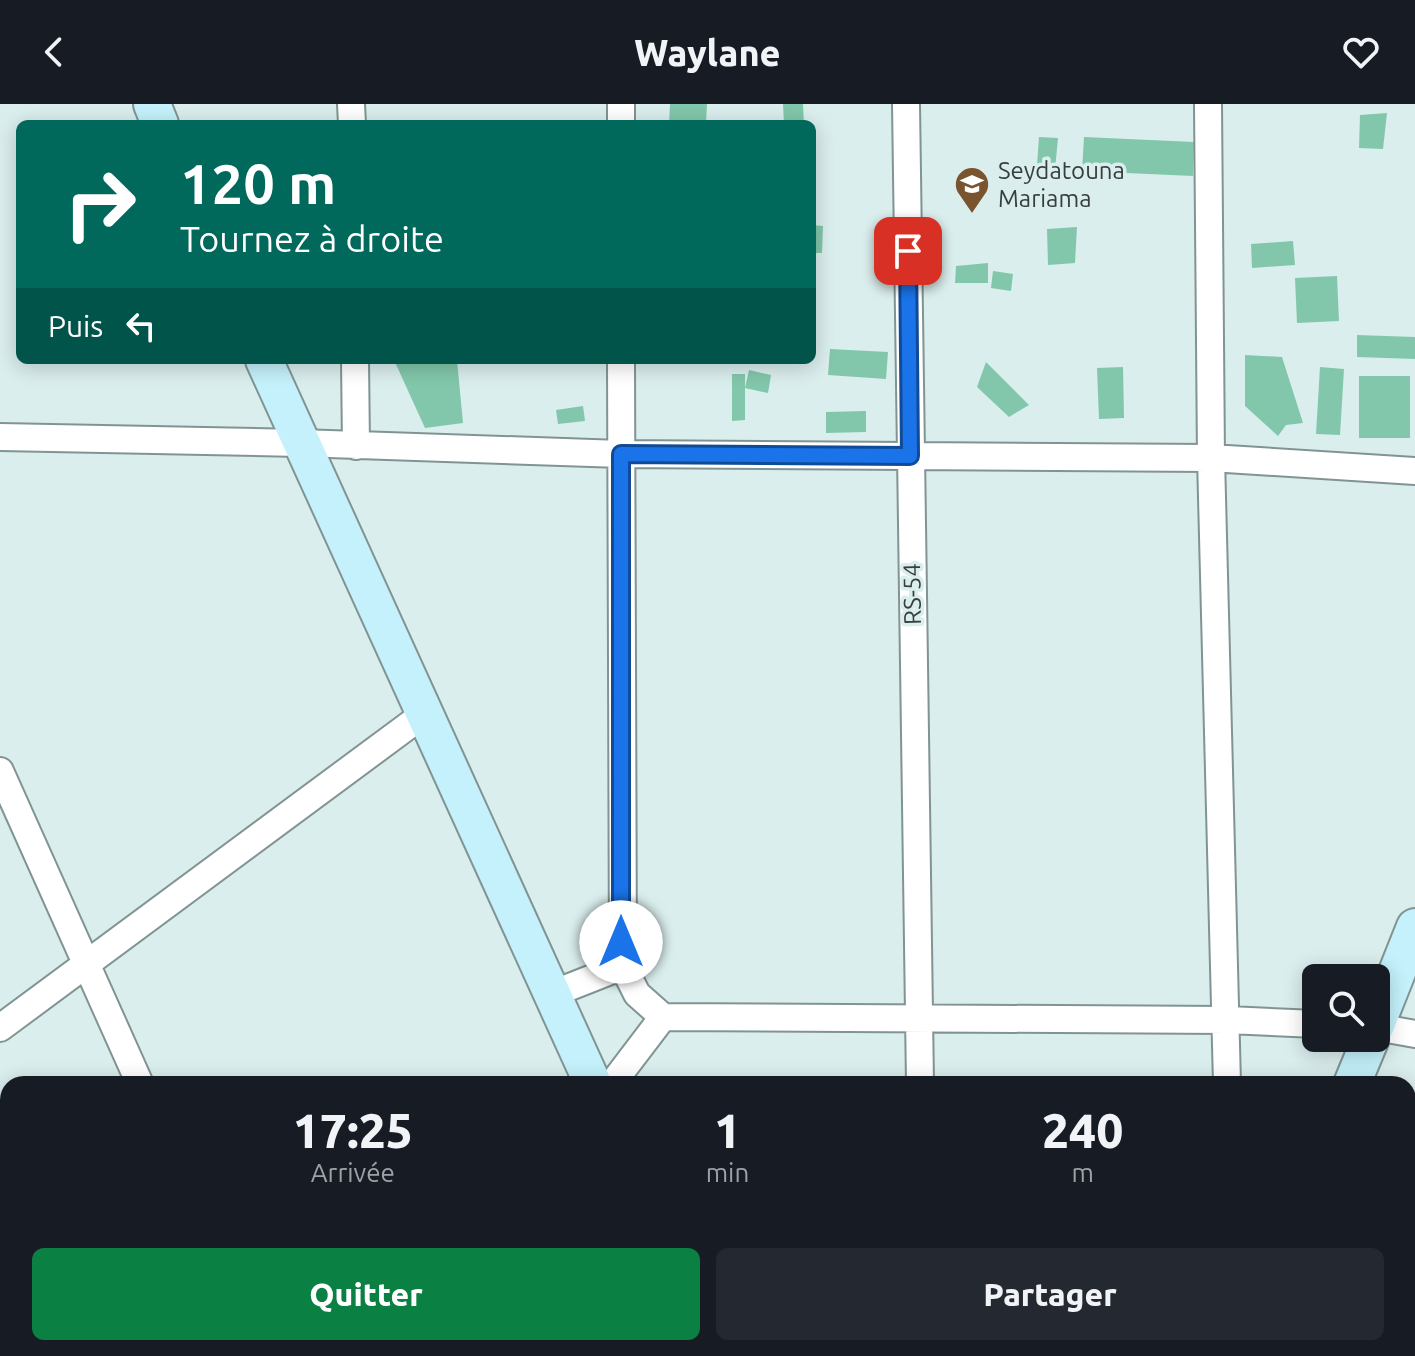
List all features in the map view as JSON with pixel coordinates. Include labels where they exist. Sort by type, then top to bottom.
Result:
[{"type":"street","name":"RS-54","points":[[906,104],[920,1076]]},
{"type":"street","points":[[1208,104],[1211,458],[1227,1076]]},
{"type":"street","points":[[266,364],[589,1076]]},
{"type":"street","points":[[355,364],[356,446]]},
{"type":"street","points":[[621,364],[623,966],[637,994],[663,1017],[1228,1020],[1302,1023]]},
{"type":"street","points":[[0,437],[621,454],[1211,458],[1415,471]]},
{"type":"street","points":[[0,1028],[424,714]]},
{"type":"street","points":[[0,771],[136,1076]]},
{"type":"street","points":[[1390,990],[1415,927]]},
{"type":"street","points":[[552,994],[623,966]]},
{"type":"street","points":[[618,1076],[663,1017]]},
{"type":"street","points":[[1390,1029],[1415,1034]]},
{"type":"street","points":[[1355,1076],[1365,1052]]},
{"type":"building","points":[[670,104],[707,104],[706,120],[669,120]]},
{"type":"building","points":[[783,104],[803,104],[804,120],[784,120]]},
{"type":"building","points":[[1387,113],[1383,149],[1359,148],[1360,115]]},
{"type":"building","points":[[1039,137],[1058,138],[1054,180],[1036,179]]},
{"type":"building","points":[[1084,137],[1194,142],[1193,176],[1082,171]]},
{"type":"building","points":[[816,225],[823,226],[822,253],[816,253]]},
{"type":"building","points":[[1077,227],[1075,263],[1048,265],[1047,229]]},
{"type":"building","points":[[1293,241],[1295,265],[1252,268],[1251,244]]},
{"type":"building","points":[[988,263],[988,283],[955,283],[956,266]]},
{"type":"building","points":[[993,271],[1013,274],[1011,291],[991,288]]},
{"type":"building","points":[[1337,276],[1339,321],[1297,323],[1295,278]]},
{"type":"building","points":[[1357,335],[1415,337],[1415,359],[1357,357]]},
{"type":"building","points":[[830,349],[888,352],[886,379],[828,375]]},
{"type":"building","points":[[1245,355],[1282,357],[1303,423],[1286,425],[1278,436],[1245,406]]},
{"type":"building","points":[[986,362],[1029,405],[1009,417],[977,387]]},
{"type":"building","points":[[396,364],[457,364],[463,423],[425,428]]},
{"type":"building","points":[[1123,367],[1124,418],[1099,419],[1097,368]]},
{"type":"building","points":[[1320,367],[1344,369],[1340,435],[1316,434]]},
{"type":"building","points":[[749,370],[771,375],[768,393],[745,388]]},
{"type":"building","points":[[732,374],[745,374],[745,420],[732,421]]},
{"type":"building","points":[[1359,376],[1410,376],[1410,438],[1359,438]]},
{"type":"building","points":[[583,406],[585,421],[558,424],[556,410]]},
{"type":"building","points":[[866,411],[866,432],[826,433],[826,412]]},
{"type":"place","name":"Seydatouna Mariama","points":[[972,215]]},
{"type":"route","points":[[621,942],[621,454],[910,456],[908,251]]}]
